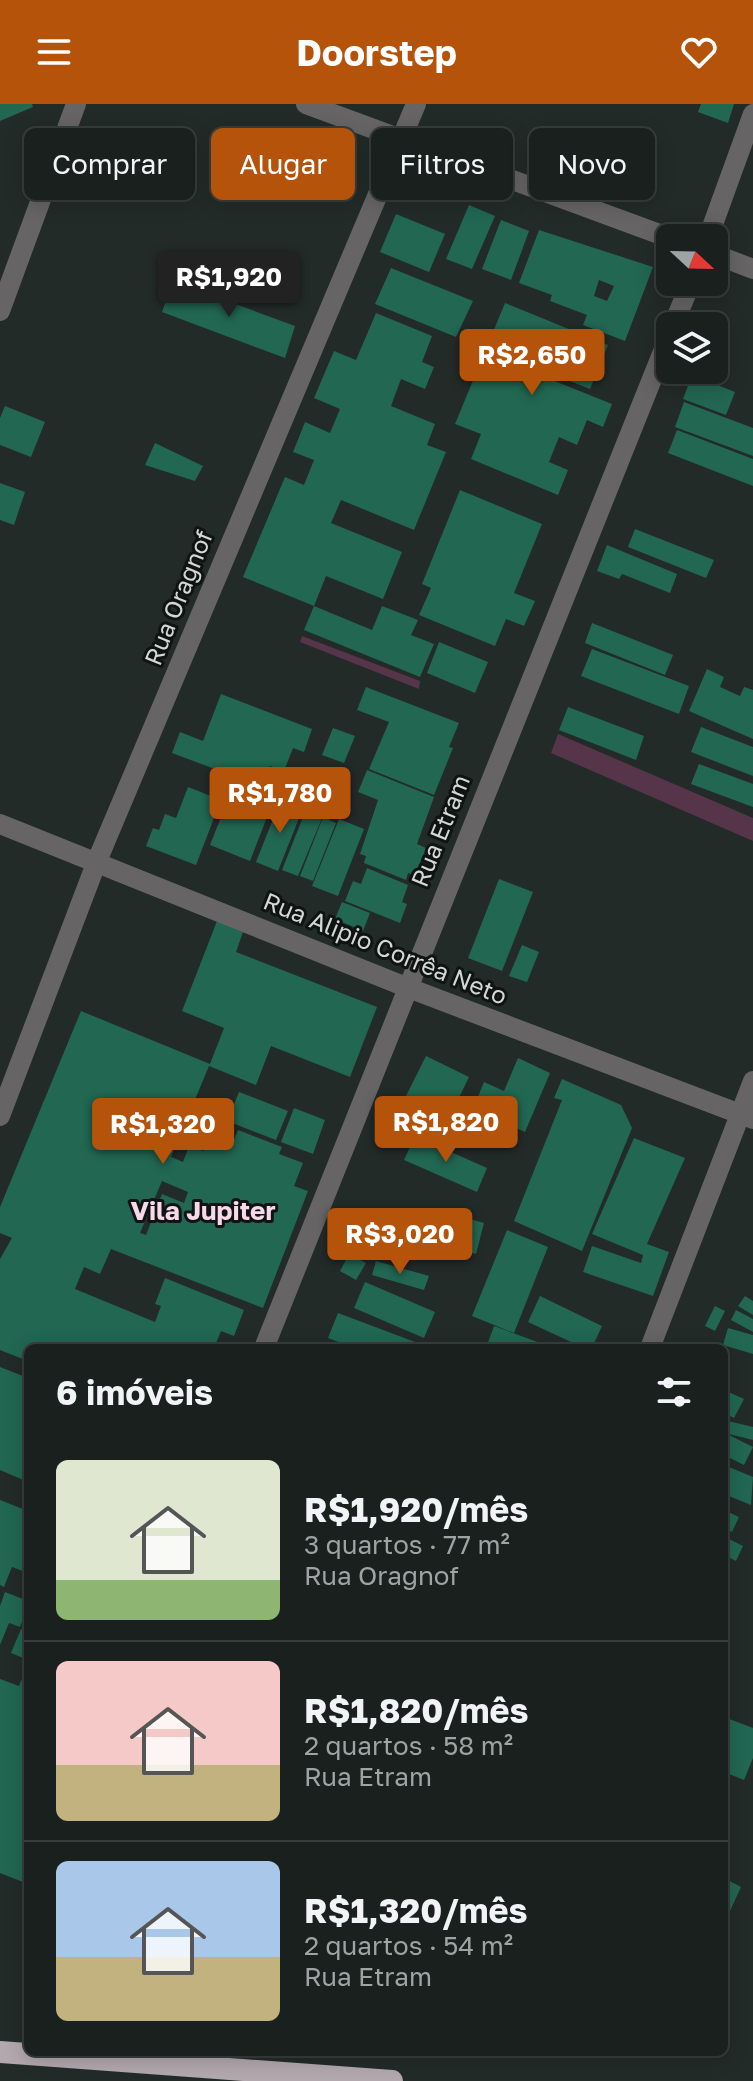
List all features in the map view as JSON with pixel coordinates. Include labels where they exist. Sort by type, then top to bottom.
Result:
[{"type":"highway","points":[[0,2052],[24,2054]]},
{"type":"highway","points":[[54,2056],[392,2081]]},
{"type":"street","points":[[0,311],[76,104]]},
{"type":"street","points":[[306,104],[371,130]]},
{"type":"street","name":"Rua Oragnof","points":[[407,128],[416,104]]},
{"type":"street","points":[[713,224],[753,114]]},
{"type":"street","points":[[513,182],[656,233]]},
{"type":"street","name":"Rua Oragnof","points":[[0,1116],[97,861],[377,200]]},
{"type":"street","points":[[0,267],[21,259]]},
{"type":"street","points":[[728,259],[753,269]]},
{"type":"street","name":"Rua Etram","points":[[266,1344],[656,369]]},
{"type":"street","name":"Rua Alipio Corrêa Neto","points":[[0,824],[406,987],[746,1115]]},
{"type":"street","points":[[652,1344],[746,1115],[753,1081]]},
{"type":"shaded area","points":[[302,636],[420,681],[419,689],[300,642]]},
{"type":"shaded area","points":[[558,734],[753,818],[753,841],[551,753]]},
{"type":"building","points":[[0,104],[32,104],[33,107],[0,121]]},
{"type":"building","points":[[701,104],[734,104],[728,123],[698,112]]},
{"type":"building","points":[[469,205],[495,216],[472,269],[446,259]]},
{"type":"building","points":[[396,214],[445,234],[429,272],[380,252]]},
{"type":"building","points":[[501,220],[529,231],[511,280],[482,269]]},
{"type":"building","points":[[539,230],[653,267],[625,341],[583,325],[587,315],[550,301],[552,295],[519,283]],"holes":[[[599,280],[614,286],[607,301],[594,296]]]},
{"type":"building","points":[[391,268],[473,301],[456,337],[375,304]]},
{"type":"building","points":[[173,281],[295,326],[285,358],[162,312]]},
{"type":"building","points":[[505,303],[608,345],[590,389],[529,365],[527,370],[612,404],[603,427],[587,420],[577,445],[559,437],[549,462],[568,470],[558,495],[471,459],[481,434],[455,424]]},
{"type":"building","points":[[376,313],[432,336],[422,362],[434,367],[425,389],[401,379],[391,406],[435,424],[427,445],[446,452],[414,530],[341,500],[331,523],[402,552],[383,599],[326,576],[314,606],[243,577],[285,477],[304,485],[314,460],[293,452],[305,422],[330,433],[340,409],[314,398],[334,351],[356,360]]},
{"type":"building","points":[[689,384],[715,384],[735,392],[726,415],[683,399]]},
{"type":"building","points":[[684,402],[753,428],[753,456],[675,427]]},
{"type":"building","points":[[5,406],[45,422],[31,457],[0,445],[0,418]]},
{"type":"building","points":[[677,430],[753,459],[753,486],[668,453]]},
{"type":"building","points":[[155,443],[203,466],[195,481],[145,465]]},
{"type":"building","points":[[0,483],[25,492],[14,525],[0,520]]},
{"type":"building","points":[[460,490],[542,524],[514,593],[535,601],[524,626],[506,619],[495,646],[419,615],[431,588],[422,584]]},
{"type":"building","points":[[635,529],[714,560],[706,578],[628,547]]},
{"type":"building","points":[[607,545],[677,574],[670,593],[622,574],[619,579],[597,571]]},
{"type":"building","points":[[314,606],[372,630],[382,606],[418,620],[411,635],[434,644],[420,677],[304,630]]},
{"type":"building","points":[[592,623],[673,655],[665,675],[585,643]]},
{"type":"building","points":[[439,642],[488,662],[475,693],[427,673]]},
{"type":"building","points":[[592,649],[689,686],[679,714],[581,676]]},
{"type":"building","points":[[707,669],[724,677],[720,687],[740,696],[744,687],[753,690],[753,739],[689,711]]},
{"type":"building","points":[[366,687],[459,723],[449,747],[453,748],[434,795],[369,769],[389,722],[357,710]]},
{"type":"building","points":[[221,694],[312,729],[304,752],[293,748],[284,771],[270,766],[263,787],[172,753],[180,732],[203,741]]},
{"type":"building","points":[[568,707],[644,736],[636,760],[559,730]]},
{"type":"building","points":[[701,727],[753,747],[753,776],[691,752]]},
{"type":"building","points":[[333,728],[355,736],[344,763],[322,755]]},
{"type":"building","points":[[699,764],[753,784],[753,807],[691,784]]},
{"type":"building","points":[[367,770],[434,797],[417,844],[426,848],[415,875],[408,873],[406,880],[364,863],[366,856],[360,854],[378,800],[358,792]]},
{"type":"building","points":[[315,782],[329,786],[319,812],[306,806]]},
{"type":"building","points":[[234,784],[274,799],[250,861],[210,845]]},
{"type":"building","points":[[188,787],[221,800],[196,865],[146,846],[153,828],[159,830],[165,814],[176,818]]},
{"type":"building","points":[[281,799],[303,808],[278,871],[256,862]]},
{"type":"building","points":[[305,812],[322,818],[298,876],[282,870]]},
{"type":"building","points":[[323,817],[336,823],[313,881],[300,876]]},
{"type":"building","points":[[339,819],[364,829],[338,896],[312,886]]},
{"type":"building","points":[[367,868],[408,885],[402,902],[407,904],[400,923],[345,901],[353,881],[361,884]]},
{"type":"building","points":[[499,879],[533,892],[502,971],[468,958]]},
{"type":"building","points":[[342,902],[370,913],[363,931],[335,919]]},
{"type":"building","points":[[217,921],[243,932],[236,952],[377,1007],[350,1077],[271,1046],[256,1085],[209,1066],[171,1157],[183,1162],[188,1149],[180,1146],[195,1109],[213,1116],[200,1150],[204,1151],[212,1130],[234,1139],[238,1130],[282,1147],[279,1154],[303,1163],[294,1186],[308,1191],[263,1308],[111,1249],[100,1274],[84,1267],[75,1289],[155,1322],[161,1306],[155,1304],[165,1278],[244,1310],[234,1336],[221,1331],[216,1344],[24,1344],[24,1359],[0,1350],[0,1259],[12,1238],[0,1233],[0,1207],[81,1011],[210,1064],[224,1028],[182,1011]],"holes":[[[162,1181],[188,1192],[184,1203],[162,1194],[146,1235],[140,1233]]]},
{"type":"building","points":[[522,945],[539,952],[527,982],[509,976]]},
{"type":"building","points":[[426,1056],[469,1077],[448,1120],[405,1098]]},
{"type":"building","points":[[518,1058],[550,1073],[525,1132],[473,1109],[484,1082],[504,1091]]},
{"type":"building","points":[[562,1079],[621,1105],[632,1128],[582,1251],[514,1221],[562,1100],[554,1098]]},
{"type":"building","points":[[239,1092],[288,1111],[276,1140],[227,1121]]},
{"type":"building","points":[[294,1108],[325,1120],[313,1154],[281,1142]]},
{"type":"building","points":[[415,1136],[487,1168],[477,1192],[404,1160]]},
{"type":"building","points":[[634,1138],[685,1158],[647,1244],[669,1252],[653,1296],[583,1272],[592,1246],[641,1263],[643,1255],[592,1234]]},
{"type":"building","points":[[379,1212],[424,1228],[414,1256],[369,1240]]},
{"type":"building","points":[[446,1212],[484,1223],[476,1254],[437,1244]]},
{"type":"building","points":[[507,1230],[548,1247],[514,1333],[472,1316]]},
{"type":"building","points":[[349,1254],[366,1263],[356,1280],[340,1271]]},
{"type":"building","points":[[376,1261],[429,1276],[424,1290],[372,1275]]},
{"type":"building","points":[[365,1282],[435,1312],[424,1338],[354,1308]]},
{"type":"building","points":[[540,1296],[602,1326],[594,1344],[575,1344],[528,1322]]},
{"type":"building","points":[[745,1296],[753,1301],[753,1315],[738,1306]]},
{"type":"building","points":[[715,1306],[725,1311],[715,1331],[705,1326]]},
{"type":"building","points":[[736,1310],[753,1319],[753,1332],[731,1320]]},
{"type":"building","points":[[338,1313],[420,1344],[344,1344],[328,1338]]},
{"type":"building","points":[[494,1326],[543,1344],[487,1344]]},
{"type":"building","points":[[728,1328],[753,1335],[753,1354],[728,1344],[723,1344]]},
{"type":"building","points":[[0,1367],[24,1376],[24,1480],[0,1470]]},
{"type":"building","points":[[728,1392],[744,1399],[734,1418],[728,1415]]},
{"type":"building","points":[[728,1421],[753,1427],[753,1440],[728,1434]]},
{"type":"building","points":[[728,1434],[753,1447],[744,1465],[728,1457]]},
{"type":"building","points":[[728,1467],[753,1477],[751,1505],[728,1496]]},
{"type":"building","points":[[0,1500],[24,1509],[24,1572],[12,1567],[4,1587],[0,1585]]},
{"type":"building","points":[[728,1512],[739,1517],[732,1532],[728,1530]]},
{"type":"building","points":[[729,1539],[743,1546],[736,1561],[728,1557]]},
{"type":"building","points":[[5,1592],[24,1599],[24,1616],[20,1627],[9,1623],[0,1645],[0,1606]]},
{"type":"building","points":[[21,1629],[24,1630],[24,1658],[11,1653]]},
{"type":"building","points":[[24,1674],[24,1882],[0,1873],[0,1679],[19,1686]]},
{"type":"building","points":[[728,1719],[753,1728],[753,1758],[744,1780],[728,1774]]},
{"type":"building","points":[[728,1880],[741,1887],[728,1915]]},
{"type":"district","name":"Vila Jupiter","points":[[203,1211]]}]
